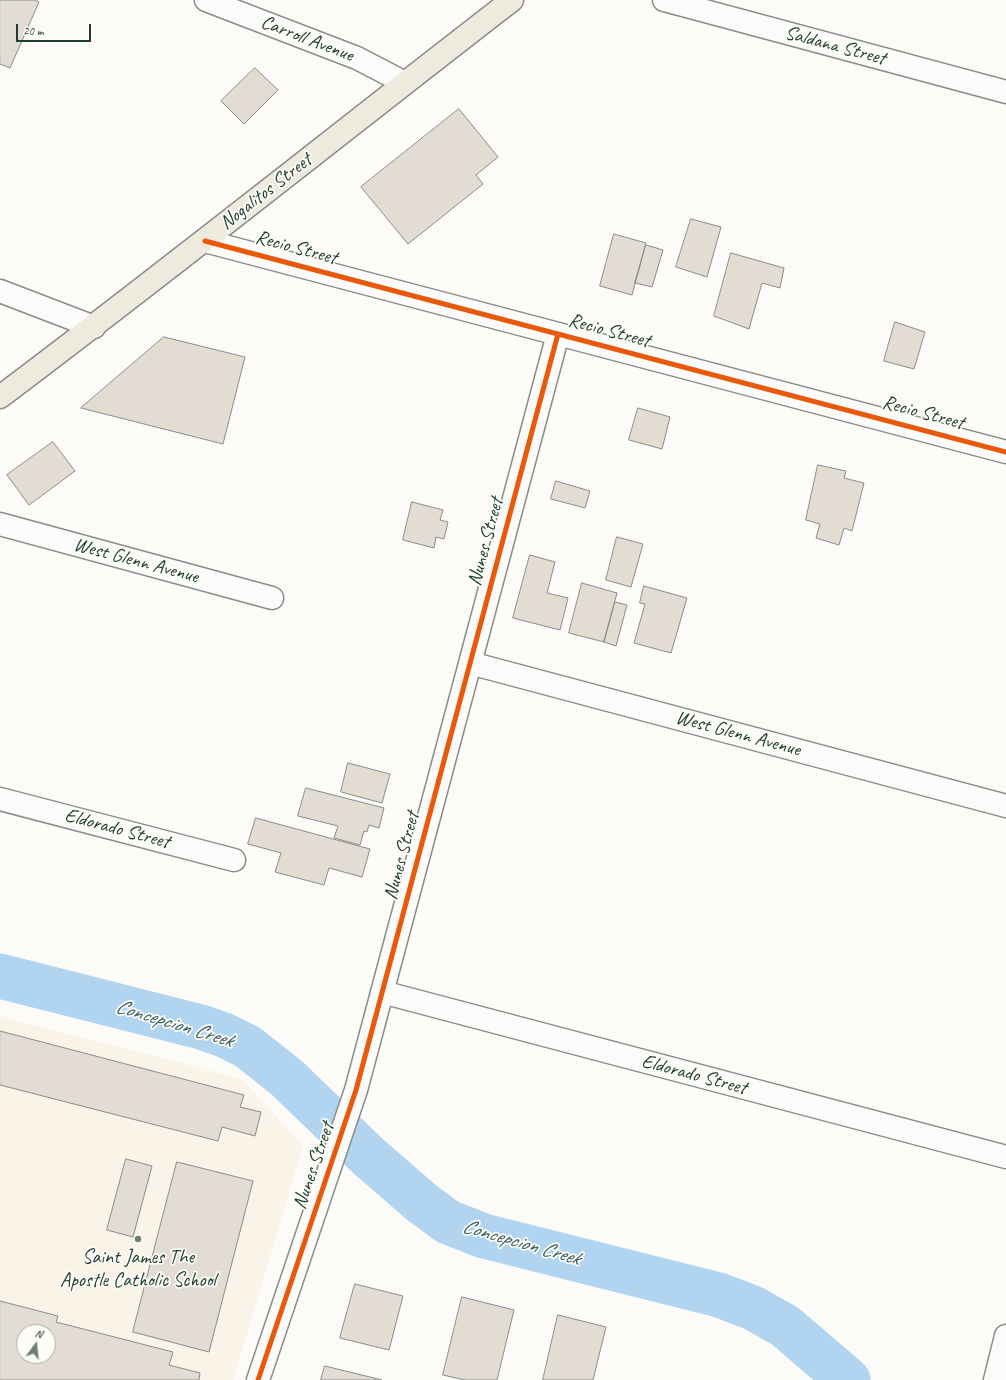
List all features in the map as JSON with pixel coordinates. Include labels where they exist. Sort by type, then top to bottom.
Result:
[{"type":"main road","name":"Nogalitos Street","points":[[0,397],[94,327],[205,241],[512,0]]},
{"type":"street","name":"Carroll Avenue","points":[[206,0],[357,58],[405,83]]},
{"type":"street","name":"Saldana Street","points":[[664,0],[1006,92]]},
{"type":"street","name":"Recio Street","points":[[205,241],[1006,452]]},
{"type":"street","points":[[0,291],[94,327]]},
{"type":"street","name":"Nunes Street","points":[[258,1380],[356,1090],[558,334]]},
{"type":"street","name":"West Glenn Avenue","points":[[0,524],[272,598]]},
{"type":"street","name":"West Glenn Avenue","points":[[470,663],[1006,806]]},
{"type":"street","name":"Eldorado Street","points":[[0,799],[234,860]]},
{"type":"street","name":"Eldorado Street","points":[[382,992],[1006,1158]]},
{"type":"street","points":[[995,1380],[1006,1336]]},
{"type":"shaded area","name":"Saint James The Apostle Catholic School","points":[[0,1016],[242,1079],[303,1146],[233,1380],[0,1380]]},
{"type":"building","points":[[0,0],[35,0],[39,2],[10,68],[0,64]]},
{"type":"building","points":[[255,68],[278,90],[244,124],[221,101]]},
{"type":"building","points":[[459,109],[498,157],[476,175],[483,184],[408,244],[361,187]]},
{"type":"building","points":[[691,219],[721,227],[707,277],[676,267]]},
{"type":"building","points":[[614,234],[646,243],[632,295],[600,286]]},
{"type":"building","points":[[646,245],[663,250],[652,287],[635,283]]},
{"type":"building","points":[[731,253],[784,268],[780,288],[762,283],[749,329],[714,316]]},
{"type":"building","points":[[895,322],[925,332],[914,369],[884,361]]},
{"type":"building","points":[[164,337],[245,357],[223,444],[81,408]]},
{"type":"building","points":[[638,408],[670,417],[662,449],[629,440]]},
{"type":"building","points":[[53,442],[75,471],[29,505],[7,475]]},
{"type":"building","points":[[818,465],[846,471],[844,478],[864,483],[852,531],[844,528],[839,545],[816,538],[820,524],[806,520]]},
{"type":"building","points":[[556,481],[590,491],[585,508],[551,499]]},
{"type":"building","points":[[412,502],[443,510],[440,520],[448,522],[444,539],[436,537],[434,548],[403,540]]},
{"type":"building","points":[[617,537],[643,544],[631,587],[606,580]]},
{"type":"building","points":[[530,555],[555,562],[547,593],[568,598],[560,630],[513,618]]},
{"type":"building","points":[[582,583],[617,593],[604,642],[569,633]]},
{"type":"building","points":[[644,586],[687,598],[671,653],[634,643],[645,604],[640,603]]},
{"type":"building","points":[[615,602],[627,605],[616,646],[604,642]]},
{"type":"building","points":[[348,763],[390,774],[382,803],[341,792]]},
{"type":"building","points":[[306,788],[384,808],[379,828],[369,825],[367,832],[364,831],[360,845],[334,838],[338,826],[298,816]]},
{"type":"building","points":[[256,818],[370,849],[362,877],[329,868],[324,885],[275,872],[281,853],[248,844]]},
{"type":"building","points":[[0,1031],[244,1095],[240,1107],[261,1112],[255,1136],[222,1127],[218,1141],[0,1085]]},
{"type":"building","points":[[126,1159],[152,1166],[133,1237],[107,1230]]},
{"type":"building","points":[[177,1162],[253,1181],[209,1352],[133,1332]]},
{"type":"building","points":[[355,1284],[403,1296],[389,1350],[340,1338]]},
{"type":"building","points":[[462,1297],[514,1310],[497,1380],[465,1380],[443,1375]]},
{"type":"building","points":[[0,1301],[58,1316],[56,1322],[173,1352],[169,1365],[200,1373],[199,1380],[0,1380]]},
{"type":"building","points":[[558,1315],[606,1327],[593,1380],[543,1380]]},
{"type":"building","points":[[325,1366],[382,1380],[321,1380]]},
{"type":"waterway","name":"Concepcion Creek","points":[[0,976],[201,1027],[224,1035],[248,1047],[287,1078],[368,1156],[421,1202],[448,1222],[484,1236],[719,1295],[753,1308],[785,1326],[848,1380]]},
{"type":"cycle path","points":[[205,241],[1006,452]]},
{"type":"cycle path","points":[[258,1380],[356,1090],[558,334]]},
{"type":"place","name":"Saint James The Apostle Catholic School","points":[[138,1239]]}]
